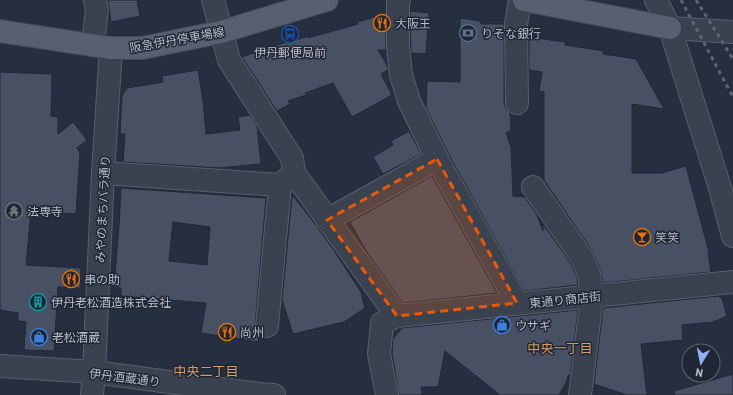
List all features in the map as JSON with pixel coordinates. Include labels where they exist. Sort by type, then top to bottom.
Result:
[{"type":"main road","name":"阪急伊丹停車場線","points":[[0,31],[102,47],[142,48],[221,32],[327,0]]},
{"type":"main road","points":[[524,0],[670,28]]},
{"type":"street","name":"みやのまちバラ通り","points":[[92,395],[103,173],[102,47],[95,0]]},
{"type":"street","points":[[213,0],[229,60],[292,158],[287,179],[267,326]]},
{"type":"street","points":[[399,0],[398,34],[401,75],[408,101],[437,159],[517,303]]},
{"type":"street","points":[[517,103],[516,24],[520,0]]},
{"type":"street","points":[[656,0],[670,28],[726,193],[733,236]]},
{"type":"street","points":[[670,28],[733,32]]},
{"type":"street","points":[[327,220],[437,159]]},
{"type":"street","points":[[103,173],[287,179],[327,220],[397,316],[382,323],[379,354],[387,395]]},
{"type":"street","points":[[533,187],[581,256],[589,274],[592,296],[580,395]]},
{"type":"street","name":"東通り商店街","points":[[397,316],[733,282]]},
{"type":"street","name":"伊丹酒蔵通り","points":[[0,366],[94,372],[264,395]]},
{"type":"highlighted area","points":[[437,159],[517,303],[397,316],[327,220]]},
{"type":"building","points":[[108,0],[137,0],[140,16],[111,22]]},
{"type":"building","points":[[410,11],[429,13],[426,54],[411,53]]},
{"type":"building","points":[[381,15],[386,18],[386,50],[378,50],[388,67],[388,70],[381,74],[392,95],[352,117],[333,83],[288,101],[290,104],[277,111],[242,57],[286,42],[308,36],[308,38],[358,24],[357,22]]},
{"type":"building","points":[[460,18],[480,21],[481,24],[504,24],[504,103],[506,109],[510,113],[511,130],[506,133],[511,147],[513,196],[525,197],[537,215],[543,231],[543,224],[570,262],[577,277],[578,285],[524,291],[448,153],[426,108],[427,81],[460,82]]},
{"type":"building","points":[[529,37],[565,42],[565,45],[604,51],[603,54],[636,59],[664,109],[632,104],[632,173],[662,173],[686,166],[709,252],[711,272],[603,283],[600,269],[591,249],[544,180],[544,92],[539,91],[542,72],[529,70]]},
{"type":"building","points":[[198,70],[203,100],[206,134],[240,130],[238,117],[250,115],[257,126],[261,164],[219,168],[123,162],[125,134],[120,134],[122,96],[127,88],[163,82],[162,76]]},
{"type":"building","points":[[0,72],[52,74],[51,116],[58,117],[58,134],[73,122],[87,140],[77,148],[80,153],[76,214],[31,211],[26,265],[81,268],[80,288],[58,287],[54,351],[24,350],[26,322],[18,321],[18,313],[0,310]]},
{"type":"building","points":[[409,131],[421,154],[383,174],[373,157],[393,145],[391,141]]},
{"type":"building","points":[[432,176],[497,293],[403,303],[368,254],[350,222]]},
{"type":"building","points":[[121,188],[266,198],[255,325],[256,331],[259,335],[258,342],[201,333],[206,303],[121,296],[121,288],[114,287]],"holes":[[[173,222],[210,227],[207,265],[169,261]]]},
{"type":"building","points":[[292,196],[333,249],[361,292],[365,308],[344,322],[293,334],[282,300]]},
{"type":"building","points":[[718,296],[722,298],[727,316],[713,322],[682,325],[683,340],[641,344],[647,395],[627,395],[594,384],[603,308]]},
{"type":"building","points":[[578,310],[570,376],[568,375],[567,381],[559,395],[500,395],[445,351],[438,387],[421,387],[422,395],[399,395],[392,353],[393,339],[402,328]]},
{"type":"building","points":[[733,374],[733,395],[675,395],[674,391],[702,383],[721,383],[721,377]]},
{"type":"railway","points":[[681,0],[733,97]]},
{"type":"railway","points":[[696,0],[733,59]]},
{"type":"place","name":"大阪王","points":[[382,23]]},
{"type":"place","name":"りそな銀行","points":[[468,33]]},
{"type":"place","name":"伊丹郵便局前","points":[[290,34]]},
{"type":"place","name":"法専寺","points":[[14,211]]},
{"type":"place","name":"笑笑","points":[[642,237]]},
{"type":"place","name":"串の助","points":[[71,279]]},
{"type":"place","name":"伊丹老松酒造株式会社","points":[[38,302]]},
{"type":"place","name":"ウサギ","points":[[502,325]]},
{"type":"place","name":"尚州","points":[[227,332]]},
{"type":"place","name":"老松酒蔵","points":[[39,337]]},
{"type":"district","name":"中央一丁目","points":[[560,348]]},
{"type":"district","name":"中央二丁目","points":[[206,371]]}]
